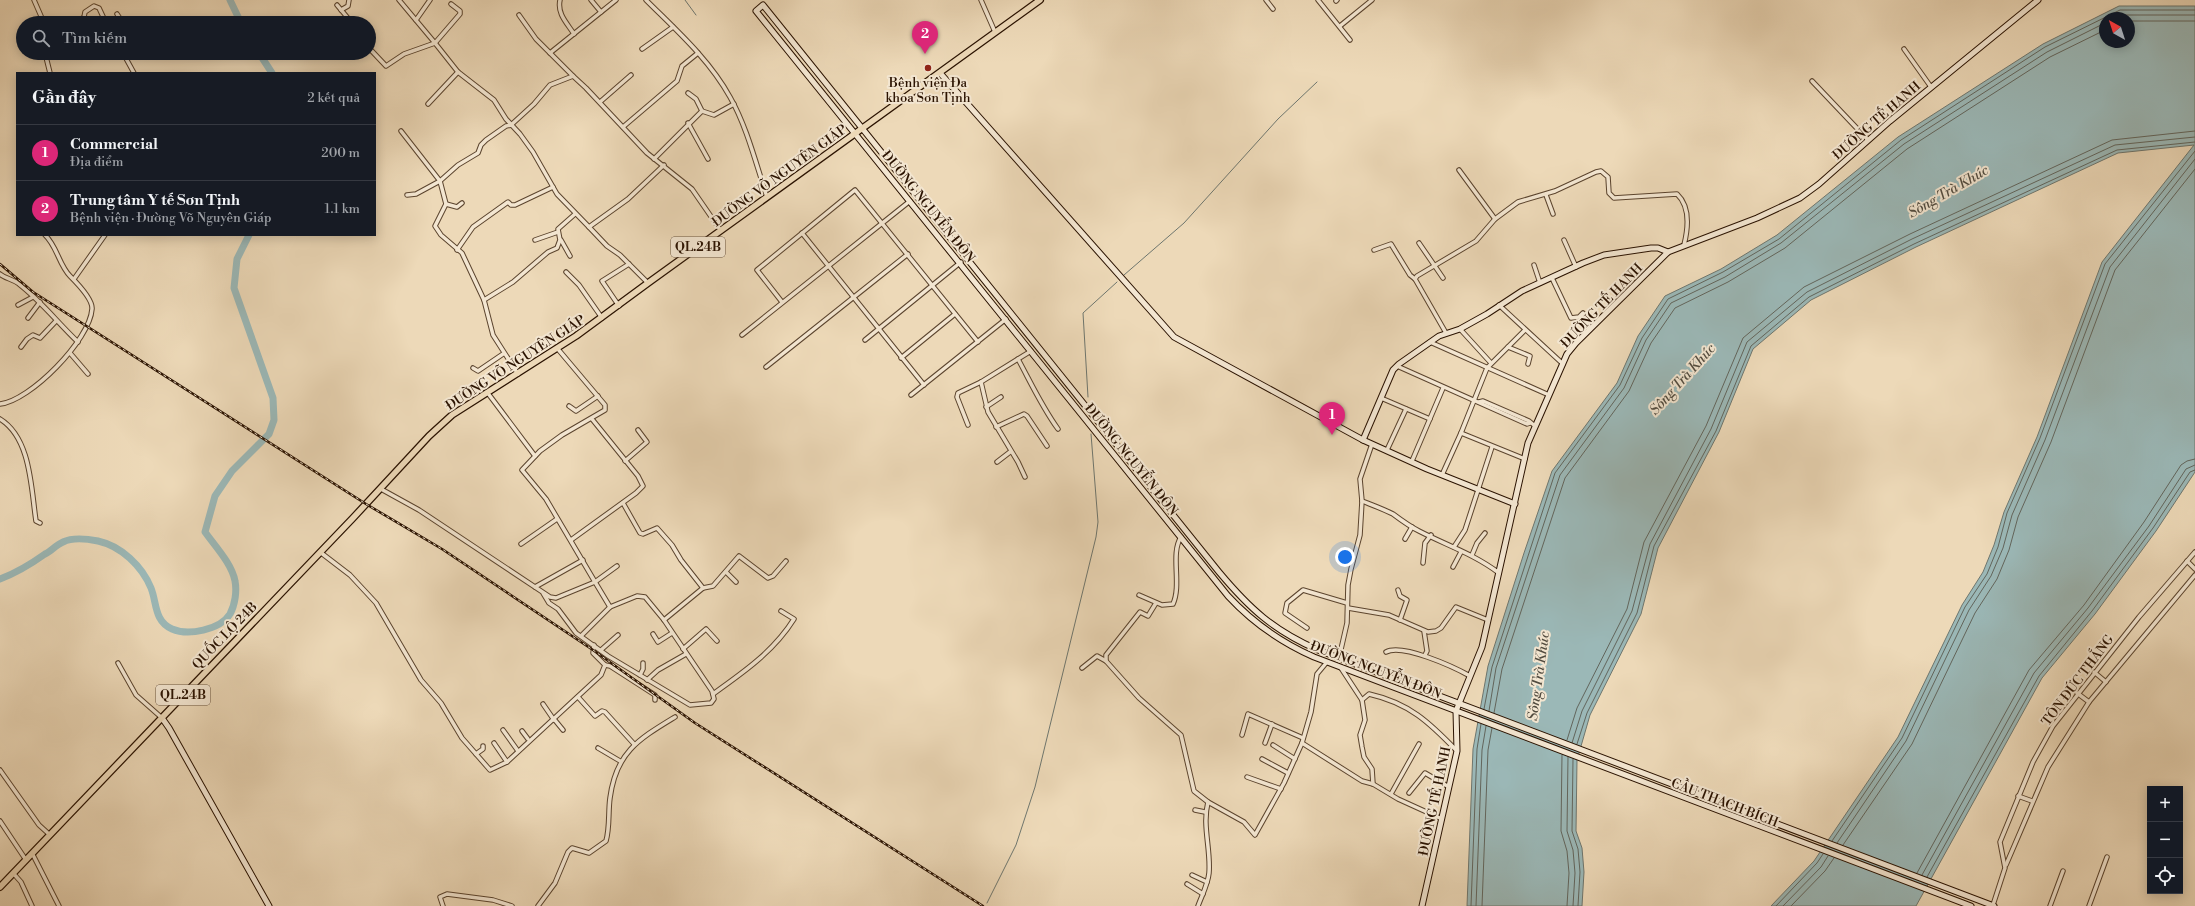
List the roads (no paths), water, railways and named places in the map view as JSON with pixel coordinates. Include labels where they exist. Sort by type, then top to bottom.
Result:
[{"type":"main road","name":"ĐƯỜNG VÕ NGUYÊN GIÁP","points":[[366,504],[416,449],[446,420],[487,392],[518,374],[619,306],[648,283],[1040,0]]},
{"type":"main road","name":"ĐƯỜNG TẾ HANH","points":[[1422,906],[1457,752],[1456,711],[1470,676],[1478,661],[1532,424],[1549,395],[1563,364],[1576,343],[1668,252],[1788,205],[1819,184],[1931,86],[2038,0]]},
{"type":"main road","name":"ĐƯỜNG NGUYỄN ĐÔN","points":[[1473,718],[1341,668],[1293,648],[1255,623],[1228,596],[961,262],[756,11],[763,5],[1252,610],[1287,635],[1339,658],[1476,711]]},
{"type":"main road","points":[[940,73],[1174,337],[1363,440],[1442,475],[1515,504]]},
{"type":"main road","points":[[910,200],[916,195]]},
{"type":"main road","points":[[1363,440],[1387,380],[1397,366],[1430,342],[1446,333],[1460,329],[1540,283],[1604,255],[1658,248],[1668,252]]},
{"type":"main road","points":[[961,262],[967,258]]},
{"type":"main road","points":[[1006,319],[1012,314]]},
{"type":"main road","points":[[1032,351],[1038,346]]},
{"type":"main road","points":[[1112,452],[1119,447]]},
{"type":"main road","name":"QUỐC LỘ 24B","points":[[0,887],[366,504]]},
{"type":"main road","points":[[1341,668],[1344,660]]},
{"type":"main road","name":"CẦU THẠCH BÍCH","points":[[1476,711],[1993,906]]},
{"type":"main road","points":[[162,718],[269,906]]},
{"type":"main road","name":"CẦU THẠCH BÍCH","points":[[1473,718],[1970,906]]},
{"type":"street","points":[[34,0],[41,16]]},
{"type":"street","points":[[340,10],[348,6],[350,0]]},
{"type":"street","points":[[399,0],[458,72],[494,100],[511,125],[533,152],[553,187],[575,214],[607,246],[629,264],[648,283]]},
{"type":"street","points":[[416,20],[430,0]]},
{"type":"street","points":[[560,0],[558,9],[574,34]]},
{"type":"street","points":[[591,0],[601,12]]},
{"type":"street","points":[[550,53],[616,0]]},
{"type":"street","points":[[646,0],[698,53],[713,71],[734,104],[767,197]]},
{"type":"street","points":[[981,0],[995,32]]},
{"type":"street","points":[[1266,0],[1273,9]]},
{"type":"street","points":[[1318,0],[1350,40]]},
{"type":"street","points":[[1340,26],[1372,0]]},
{"type":"street","points":[[376,55],[386,66],[404,54],[435,44],[460,14],[460,11],[451,4]]},
{"type":"street","points":[[337,5],[346,16]]},
{"type":"street","points":[[84,16],[85,12],[94,6],[99,8],[103,16]]},
{"type":"street","points":[[519,15],[536,38],[600,102],[623,128],[674,176],[692,189],[720,231]]},
{"type":"street","points":[[642,49],[673,27]]},
{"type":"street","points":[[1904,49],[1931,86]]},
{"type":"street","points":[[623,128],[676,81],[682,66],[698,53]]},
{"type":"street","points":[[47,60],[50,72]]},
{"type":"street","points":[[125,60],[133,72]]},
{"type":"street","points":[[428,104],[458,72]]},
{"type":"street","points":[[600,102],[631,75]]},
{"type":"street","points":[[407,195],[416,194],[440,181],[458,165],[478,152],[481,144],[486,140],[506,126],[511,125],[534,104],[550,85],[573,76]]},
{"type":"street","points":[[1812,81],[1868,140]]},
{"type":"street","points":[[688,93],[696,99],[702,111],[714,115],[734,104]]},
{"type":"street","points":[[654,158],[688,123],[702,111]]},
{"type":"street","points":[[688,123],[708,159]]},
{"type":"street","points":[[401,131],[440,181],[446,204],[435,226],[441,235],[462,253],[484,300],[493,336],[518,374]]},
{"type":"street","points":[[589,227],[628,199],[664,165]]},
{"type":"street","points":[[1459,170],[1495,219]]},
{"type":"street","points":[[1415,279],[1417,276],[1434,265],[1476,241],[1495,219],[1518,202],[1546,195],[1586,176],[1601,171],[1608,176],[1609,193],[1614,198],[1677,194],[1685,206],[1687,216],[1687,232],[1684,245]]},
{"type":"street","points":[[457,250],[473,227],[508,202],[511,205],[516,205],[553,187]]},
{"type":"street","points":[[782,302],[757,270],[855,190],[978,342]]},
{"type":"street","points":[[1546,195],[1553,214]]},
{"type":"street","points":[[742,335],[910,200]]},
{"type":"street","points":[[446,204],[457,207],[462,203]]},
{"type":"street","points":[[570,256],[560,240],[558,232],[560,226],[575,214]]},
{"type":"street","points":[[535,240],[558,232]]},
{"type":"street","points":[[802,233],[924,385]]},
{"type":"street","points":[[0,404],[11,402],[47,375],[78,342],[87,325],[92,306],[74,279],[66,270],[52,243],[46,236]]},
{"type":"street","points":[[74,279],[104,236]]},
{"type":"street","points":[[484,300],[513,282],[548,252],[557,248],[560,240]]},
{"type":"street","points":[[1564,240],[1576,267]]},
{"type":"street","points":[[1419,243],[1427,252],[1443,278]]},
{"type":"street","points":[[1374,250],[1391,244],[1410,275],[1415,279],[1446,333]]},
{"type":"street","points":[[766,367],[908,254]]},
{"type":"street","points":[[865,340],[961,262]]},
{"type":"street","points":[[619,306],[602,281],[629,264]]},
{"type":"street","points":[[1534,266],[1540,283]]},
{"type":"street","points":[[566,272],[579,285],[602,318]]},
{"type":"street","points":[[0,274],[15,281],[40,302],[56,321],[78,342]]},
{"type":"street","points":[[1552,278],[1571,318],[1579,317],[1583,313]]},
{"type":"street","points":[[18,305],[33,297]]},
{"type":"street","points":[[28,318],[40,302]]},
{"type":"street","points":[[1499,306],[1563,364]]},
{"type":"street","points":[[901,358],[956,314]]},
{"type":"street","points":[[911,395],[1006,319]]},
{"type":"street","points":[[21,347],[33,334],[40,338],[56,321]]},
{"type":"street","points":[[1460,329],[1491,363]]},
{"type":"street","points":[[1442,475],[1475,400],[1487,368],[1525,330]]},
{"type":"street","points":[[1430,342],[1549,395]]},
{"type":"street","points":[[1508,347],[1530,356],[1528,364]]},
{"type":"street","points":[[557,348],[605,405],[605,410],[562,436],[535,456],[522,470],[546,499],[610,607]]},
{"type":"street","points":[[968,425],[957,395],[1032,351]]},
{"type":"street","points":[[70,352],[88,374]]},
{"type":"street","points":[[473,368],[478,371],[504,354]]},
{"type":"street","points":[[1018,359],[1038,395],[1041,406],[1058,429]]},
{"type":"street","points":[[1397,366],[1442,388],[1479,402],[1484,401],[1529,421],[1532,424]]},
{"type":"street","points":[[981,382],[986,408],[1010,452],[1018,462],[1025,477]]},
{"type":"street","points":[[1412,462],[1442,388]]},
{"type":"street","points":[[487,392],[535,456]]},
{"type":"street","points":[[570,406],[576,412],[598,396]]},
{"type":"street","points":[[986,408],[1002,397]]},
{"type":"street","points":[[1381,398],[1430,419]]},
{"type":"street","points":[[1387,450],[1406,409]]},
{"type":"street","points":[[996,427],[1024,414],[1027,416],[1047,446]]},
{"type":"street","points":[[0,419],[9,425],[22,445],[36,521],[40,523]]},
{"type":"street","points":[[571,540],[623,503],[643,486],[592,419]]},
{"type":"street","points":[[625,461],[648,442],[638,430]]},
{"type":"street","points":[[1461,433],[1492,447],[1525,459]]},
{"type":"street","points":[[1339,658],[1347,623],[1350,569],[1360,535],[1362,501],[1360,478],[1372,444]]},
{"type":"street","points":[[1454,547],[1464,530],[1492,447]]},
{"type":"street","points":[[997,462],[1010,452]]},
{"type":"street","points":[[381,489],[419,510],[550,597],[556,598],[595,582],[617,566]]},
{"type":"street","points":[[1362,501],[1387,511],[1412,527],[1431,535],[1461,552],[1472,555],[1499,573]]},
{"type":"street","points":[[623,503],[640,533],[643,534],[657,528],[672,544],[681,560],[703,588]]},
{"type":"street","points":[[521,544],[557,519]]},
{"type":"street","points":[[1405,539],[1412,527]]},
{"type":"street","points":[[1472,555],[1477,543],[1485,533]]},
{"type":"street","points":[[1423,563],[1425,543],[1431,535]]},
{"type":"street","points":[[1139,596],[1168,606],[1173,602],[1177,582],[1177,546],[1181,537]]},
{"type":"street","points":[[320,552],[350,575],[376,603],[420,680],[441,703],[462,738],[490,770],[506,762],[528,739],[554,719],[601,674],[605,665]]},
{"type":"street","points":[[1453,567],[1461,552]]},
{"type":"street","name":"TÔN ĐỨC THẮNG","points":[[1993,906],[2005,868],[2000,842],[2033,762],[2053,726],[2094,672],[2195,552]]},
{"type":"street","points":[[664,620],[703,588],[713,586],[740,556],[768,578],[773,576],[786,561]]},
{"type":"street","points":[[534,586],[583,560]]},
{"type":"street","points":[[2187,561],[2195,569]]},
{"type":"street","points":[[726,572],[736,582]]},
{"type":"street","points":[[2005,868],[2032,801],[2048,767],[2089,702],[2195,575]]},
{"type":"street","points":[[1398,590],[1400,596],[1407,600],[1400,620]]},
{"type":"street","points":[[1307,628],[1285,613],[1287,603],[1298,593],[1306,591],[1348,606],[1389,615],[1424,631],[1436,631],[1441,628],[1456,607],[1488,620]]},
{"type":"street","points":[[543,593],[549,603],[558,609],[572,628],[581,636],[608,656],[690,705],[711,703],[714,699],[713,694],[664,620],[645,597],[641,596],[610,607],[581,636]]},
{"type":"street","points":[[1106,661],[1106,655],[1140,612],[1148,616],[1156,603]]},
{"type":"street","points":[[713,694],[750,668],[768,652],[794,619],[781,611]]},
{"type":"street","points":[[683,649],[706,629],[717,641]]},
{"type":"street","points":[[1424,631],[1427,651],[1425,655]]},
{"type":"street","points":[[653,634],[658,642],[672,633]]},
{"type":"street","points":[[601,650],[618,635]]},
{"type":"street","points":[[594,645],[593,652],[605,665],[610,666],[655,695],[655,700]]},
{"type":"street","points":[[1386,652],[1394,649],[1425,655],[1470,676]]},
{"type":"street","points":[[647,680],[658,670],[686,654]]},
{"type":"street","points":[[1082,668],[1097,656],[1106,661],[1139,698],[1181,735],[1186,749],[1192,789],[1208,802],[1244,822],[1255,835],[1281,789],[1302,744],[1311,712],[1317,674],[1327,662]]},
{"type":"street","points":[[640,675],[643,669],[643,663]]},
{"type":"street","points":[[118,664],[136,695],[162,718]]},
{"type":"street","points":[[1341,668],[1362,700],[1365,720],[1360,735],[1364,757],[1372,770],[1373,784]]},
{"type":"street","points":[[2094,672],[2106,682]]},
{"type":"street","points":[[2077,693],[2089,702]]},
{"type":"street","points":[[1362,700],[1369,694],[1409,708],[1433,726],[1457,752]]},
{"type":"street","points":[[578,697],[595,716],[602,711],[605,712],[634,744]]},
{"type":"street","points":[[543,704],[563,730]]},
{"type":"street","points":[[1242,734],[1248,714],[1303,738]]},
{"type":"street","points":[[538,906],[555,883],[570,849],[575,848],[589,852],[606,841],[612,789],[620,761],[634,744],[675,717]]},
{"type":"street","points":[[1264,743],[1272,724]]},
{"type":"street","points":[[503,730],[518,751]]},
{"type":"street","points":[[522,731],[528,739]]},
{"type":"street","points":[[494,743],[506,762]]},
{"type":"street","points":[[1302,744],[1362,781],[1373,784],[1442,819]]},
{"type":"street","points":[[1392,794],[1419,744]]},
{"type":"street","points":[[1273,745],[1295,758]]},
{"type":"street","points":[[476,754],[483,749],[483,746]]},
{"type":"street","points":[[598,748],[620,761]]},
{"type":"street","points":[[1262,759],[1288,772]]},
{"type":"street","points":[[0,770],[39,825],[50,835]]},
{"type":"street","points":[[1409,793],[1425,773],[1450,787]]},
{"type":"street","points":[[1247,777],[1281,789]]},
{"type":"street","points":[[2018,796],[2032,801]]},
{"type":"street","points":[[1198,906],[1207,882],[1209,856],[1204,821],[1208,802]]},
{"type":"street","points":[[1195,810],[1205,812]]},
{"type":"street","points":[[0,821],[26,860]]},
{"type":"street","points":[[32,853],[59,906]]},
{"type":"street","points":[[2089,906],[2107,857]]},
{"type":"street","points":[[2050,906],[2063,871]]},
{"type":"street","points":[[13,872],[21,882],[32,906]]},
{"type":"street","points":[[1192,874],[1207,882]]},
{"type":"street","points":[[1187,884],[1203,894]]},
{"type":"street","points":[[443,906],[440,897],[446,894],[493,900],[512,906]]},
{"type":"water","name":"Sông Trà Khúc","points":[[2119,6],[2195,6],[2195,472],[2156,531],[2095,614],[2042,678],[1916,906],[1771,906],[1814,861],[1898,737],[1962,605],[1983,572],[1994,545],[2004,512],[2037,437],[2102,262],[2194,145],[2118,153],[1916,247],[1811,300],[1753,349],[1719,432],[1658,548],[1641,614],[1590,715],[1577,760],[1576,831],[1582,848],[1584,872],[1582,906],[1467,906],[1473,749],[1488,666],[1552,471],[1617,383],[1638,336],[1665,296],[1721,269],[1777,235],[1898,137],[2043,44],[2099,16],[2099,48],[2135,48],[2135,12],[2107,12]]},
{"type":"waterway","points":[[230,0],[238,16]]},
{"type":"waterway","points":[[685,0],[696,15]]},
{"type":"waterway","points":[[264,60],[271,72]]},
{"type":"waterway","points":[[1124,275],[1184,223],[1278,119],[1317,82]]},
{"type":"waterway","points":[[0,579],[23,568],[67,540],[94,540],[115,547],[123,552],[142,572],[151,588],[159,616],[166,626],[179,631],[195,632],[211,628],[219,624],[230,614],[236,593],[235,581],[223,555],[205,532],[215,496],[232,471],[269,434],[274,420],[273,398],[234,288],[237,259],[248,236]]},
{"type":"waterway","points":[[1088,397],[1083,313],[1117,282]]},
{"type":"waterway","points":[[987,903],[1016,845],[1035,787],[1096,537],[1098,522],[1091,434]]},
{"type":"railway","points":[[0,264],[33,292],[366,504],[442,549],[593,650],[695,723],[983,906]]},
{"type":"place","name":"Trung tâm Y tế Sơn Tịnh","points":[[925,54]]},
{"type":"place","name":"Bệnh viện Đa khoa Sơn Tịnh","points":[[928,68]]},
{"type":"place","name":"Commercial","points":[[1332,435]]}]
